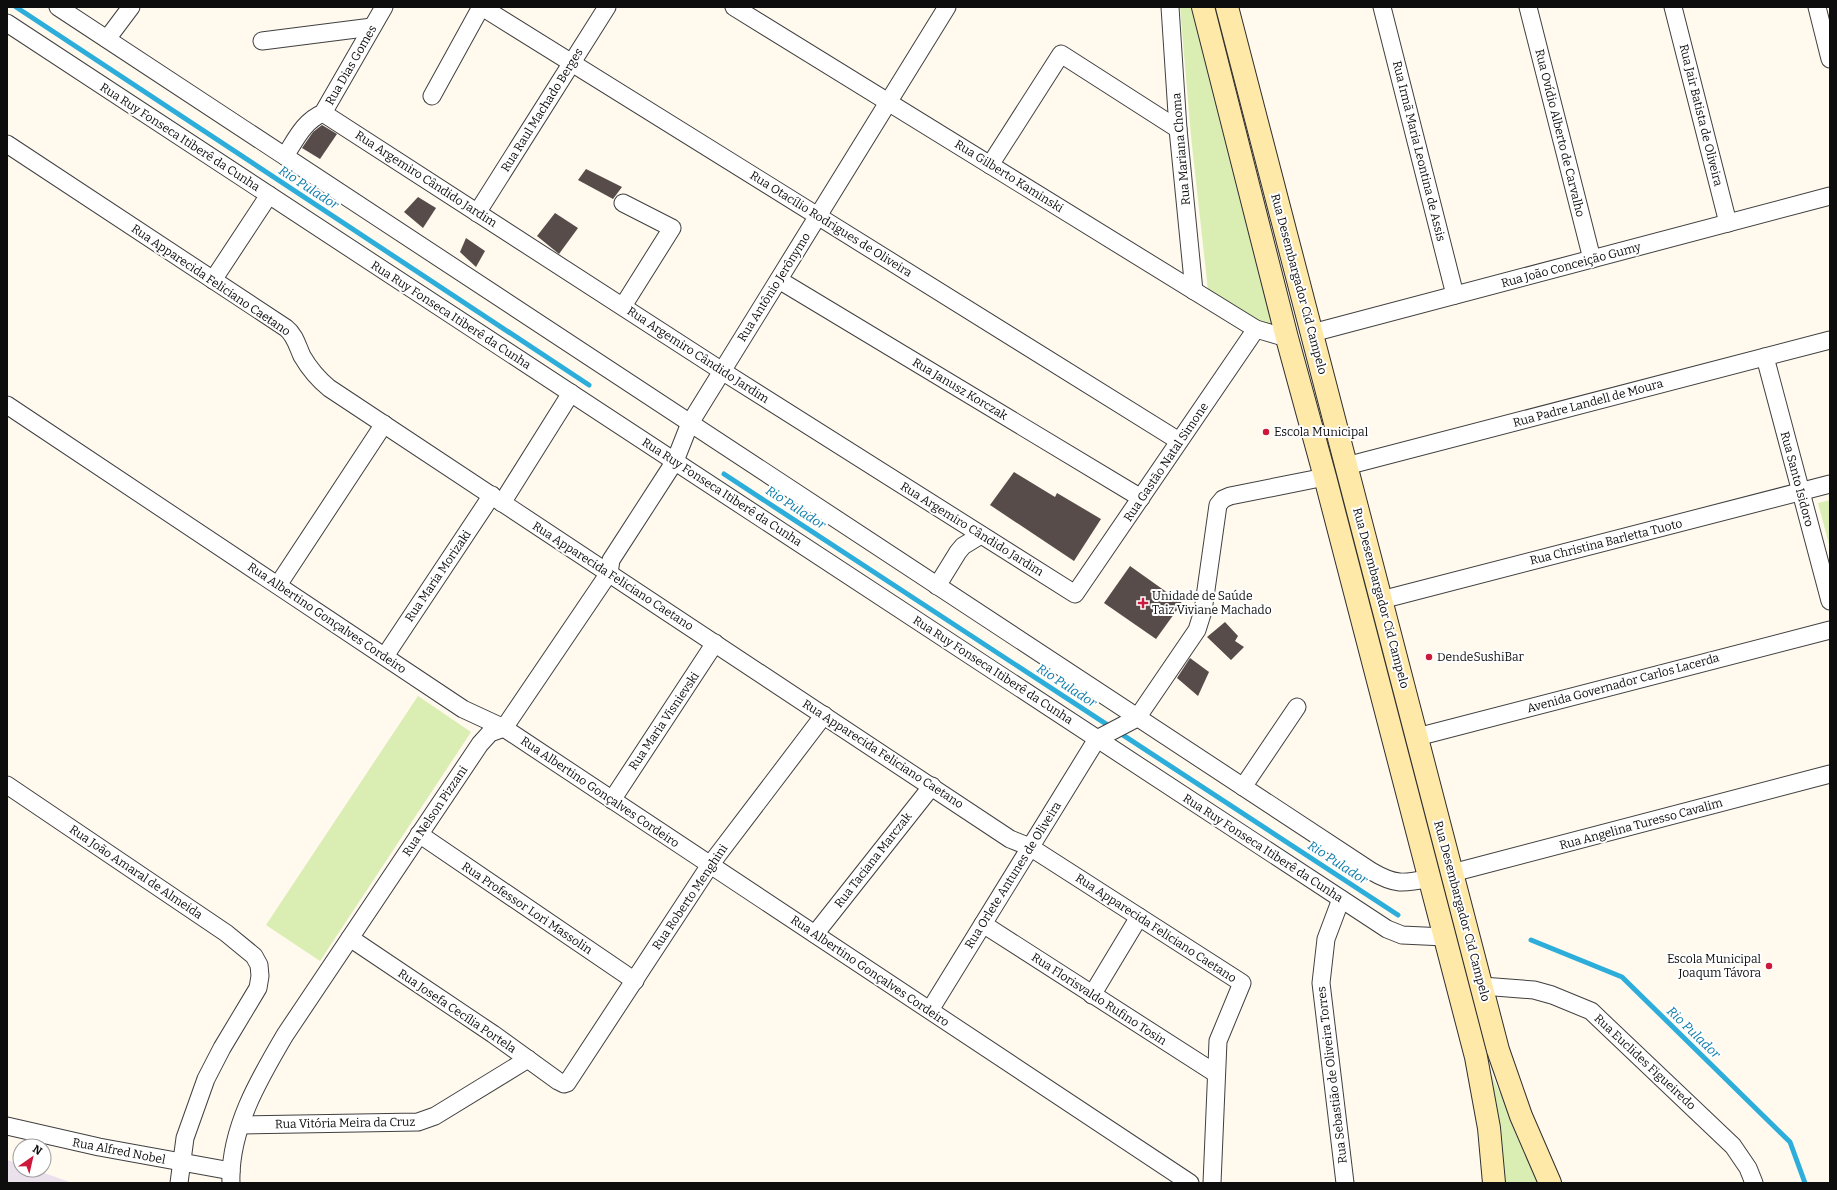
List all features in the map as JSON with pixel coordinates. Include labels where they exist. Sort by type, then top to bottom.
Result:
[{"type":"main road","name":"Rua Desembargador Cid Campelo","points":[[1203,7],[1287,338],[1325,476],[1482,1083],[1489,1128],[1494,1183]]},
{"type":"main road","name":"Rua Desembargador Cid Campelo","points":[[1227,7],[1452,873],[1508,1082],[1550,1183]]},
{"type":"main road","points":[[1287,338],[1312,333]]},
{"type":"main road","points":[[1430,878],[1452,873]]},
{"type":"street","points":[[58,7],[1137,718],[1381,877],[1394,882],[1407,883],[1430,878]]},
{"type":"street","points":[[107,40],[131,7]]},
{"type":"street","name":"Rua Dias Gomes","points":[[285,156],[306,124],[313,118],[323,113],[384,7]]},
{"type":"street","points":[[432,96],[482,7]]},
{"type":"street","name":"Rua Otacílio Rodrigues de Oliveira","points":[[482,7],[1179,442]]},
{"type":"street","name":"Rua Raul Machado Berges","points":[[477,212],[607,7]]},
{"type":"street","name":"Rua Gilberto Kaminski","points":[[734,7],[1256,329],[1287,338]]},
{"type":"street","name":"Rua Antônio Jerônymo","points":[[674,461],[690,423],[947,7]]},
{"type":"street","name":"Rua Mariana Choma","points":[[1170,7],[1178,129],[1194,290]]},
{"type":"street","name":"Rua Irmã Maria Leontina de Assis","points":[[1382,7],[1455,295]]},
{"type":"street","name":"Rua Ovídio Alberto de Carvalho","points":[[1528,7],[1592,259]]},
{"type":"street","name":"Rua Jair Batista de Oliveira","points":[[1673,7],[1728,223]]},
{"type":"street","points":[[1816,7],[1830,59]]},
{"type":"street","name":"Rua Ruy Fonseca Itiberê da Cunha","points":[[7,23],[1394,933],[1445,937]]},
{"type":"street","points":[[262,41],[372,27]]},
{"type":"street","points":[[990,164],[1061,54],[1178,129]]},
{"type":"street","name":"Rua Argemiro Cândido Jardim","points":[[323,113],[722,371],[1075,594]]},
{"type":"street","name":"Rua Apparecida Feliciano Caetano","points":[[7,144],[286,328],[294,336],[307,364],[321,382],[1010,838],[1030,847],[1242,983],[1218,1041],[1215,1073]]},
{"type":"street","points":[[213,280],[269,195]]},
{"type":"street","name":"Rua João Conceição Gumy","points":[[1312,333],[1830,196]]},
{"type":"street","points":[[623,203],[672,228],[623,306]]},
{"type":"street","name":"Rua Janusz Korczak","points":[[779,280],[1141,498]]},
{"type":"street","name":"Rua Gastão Natal Simone","points":[[1075,594],[1256,329]]},
{"type":"street","name":"Rua Padre Landell de Moura","points":[[1346,466],[1830,340]]},
{"type":"street","name":"Rua Santo Isidoro","points":[[1765,357],[1830,601]]},
{"type":"street","name":"Rua Maria Morizaki","points":[[384,656],[497,499],[570,393]]},
{"type":"street","name":"Rua Albertino Gonçalves Cordeiro","points":[[7,405],[463,709],[504,728],[1190,1183]]},
{"type":"street","points":[[278,585],[384,424]]},
{"type":"street","name":"Rua Nelson Pizzani","points":[[231,1177],[232,1156],[241,1125],[249,1103],[271,1059],[480,744],[490,733],[504,728],[609,573],[611,560],[674,461]]},
{"type":"street","points":[[1097,739],[1137,718],[1197,630],[1201,621],[1218,505],[1230,496],[1325,476]]},
{"type":"street","name":"Rua Christina Barletta Tuoto","points":[[1381,600],[1830,484]]},
{"type":"street","points":[[937,586],[958,552],[964,546],[982,535]]},
{"type":"street","name":"Avenida Governador Carlos Lacerda","points":[[1417,737],[1830,630]]},
{"type":"street","name":"Rua Maria Visnievski","points":[[612,800],[715,643]]},
{"type":"street","points":[[1243,787],[1297,707]]},
{"type":"street","name":"Rua Roberto Menghini","points":[[564,1084],[570,1080],[710,865],[824,716]]},
{"type":"street","name":"Rua Orlete Antunes de Oliveira","points":[[930,1010],[1097,739]]},
{"type":"street","name":"Rua Angelina Turesso Cavalim","points":[[1452,873],[1830,774]]},
{"type":"street","name":"Rua João Amaral de Almeida","points":[[7,785],[231,937],[254,956],[259,965],[260,976],[258,988],[222,1048],[206,1079],[186,1138],[181,1163]]},
{"type":"street","name":"Rua Taciana Marczak","points":[[815,934],[932,786]]},
{"type":"street","name":"Rua Professor Lori Massolin","points":[[419,834],[635,981]]},
{"type":"street","name":"Rua Sebastião de Oliveira Torres","points":[[1341,899],[1326,938],[1322,959],[1321,983],[1345,1183]]},
{"type":"street","points":[[1092,995],[1139,917]]},
{"type":"street","name":"Rua Florisvaldo Rufino Tosin","points":[[982,924],[1215,1073]]},
{"type":"street","name":"Rua Josefa Cecília Portela","points":[[350,938],[564,1084]]},
{"type":"street","name":"Rua Euclides Figueiredo","points":[[1482,986],[1534,990],[1559,997],[1591,1011],[1733,1146],[1748,1168],[1754,1183]]},
{"type":"street","name":"Rua Vitória Meira da Cruz","points":[[241,1125],[418,1122],[435,1116],[528,1060]]},
{"type":"street","points":[[1212,1183],[1215,1073]]},
{"type":"street","name":"Rua Alfred Nobel","points":[[7,1126],[63,1140],[181,1163],[231,1177]]},
{"type":"street","points":[[179,1183],[181,1163]]},
{"type":"shaded area","points":[[7,1160],[12,1162],[12,1178],[52,1178],[52,1176],[72,1183],[7,1183]]},
{"type":"green space","points":[[1180,7],[1193,7],[1274,331],[1208,290],[1191,136]]},
{"type":"green space","points":[[1830,500],[1830,548],[1818,503]]},
{"type":"green space","points":[[418,696],[471,732],[320,961],[266,925]]},
{"type":"green space","points":[[1492,1075],[1539,1183],[1505,1183]]},
{"type":"building","points":[[322,125],[337,134],[320,159],[302,148],[313,132]]},
{"type":"building","points":[[586,169],[622,187],[613,199],[578,180]]},
{"type":"building","points":[[418,197],[436,208],[423,228],[404,212]]},
{"type":"building","points":[[555,213],[578,228],[559,254],[537,236]]},
{"type":"building","points":[[466,238],[485,251],[476,267],[460,252]]},
{"type":"building","points":[[1014,472],[1055,497],[1057,493],[1101,519],[1074,561],[990,505]]},
{"type":"building","name":"Unidade de Saúde Taiz Viviane Machado","points":[[1130,566],[1182,603],[1156,639],[1104,603]]},
{"type":"building","points":[[1225,622],[1238,636],[1235,641],[1244,647],[1231,660],[1207,637]]},
{"type":"building","points":[[1190,658],[1209,672],[1198,696],[1177,678]]},
{"type":"waterway","name":"Rio Pulador","points":[[16,7],[589,385]]},
{"type":"waterway","name":"Rio Pulador","points":[[724,474],[1398,915]]},
{"type":"waterway","name":"Rio Pulador","points":[[1531,940],[1622,977],[1790,1142],[1805,1183]]},
{"type":"place","name":"Escola Municipal","points":[[1266,432]]},
{"type":"place","name":"Unidade de Saúde Taiz Viviane Machado","points":[[1143,603]]},
{"type":"place","name":"DendeSushiBar","points":[[1429,657]]},
{"type":"place","name":"Escola Municipal Joaqum Távora","points":[[1769,966]]}]
